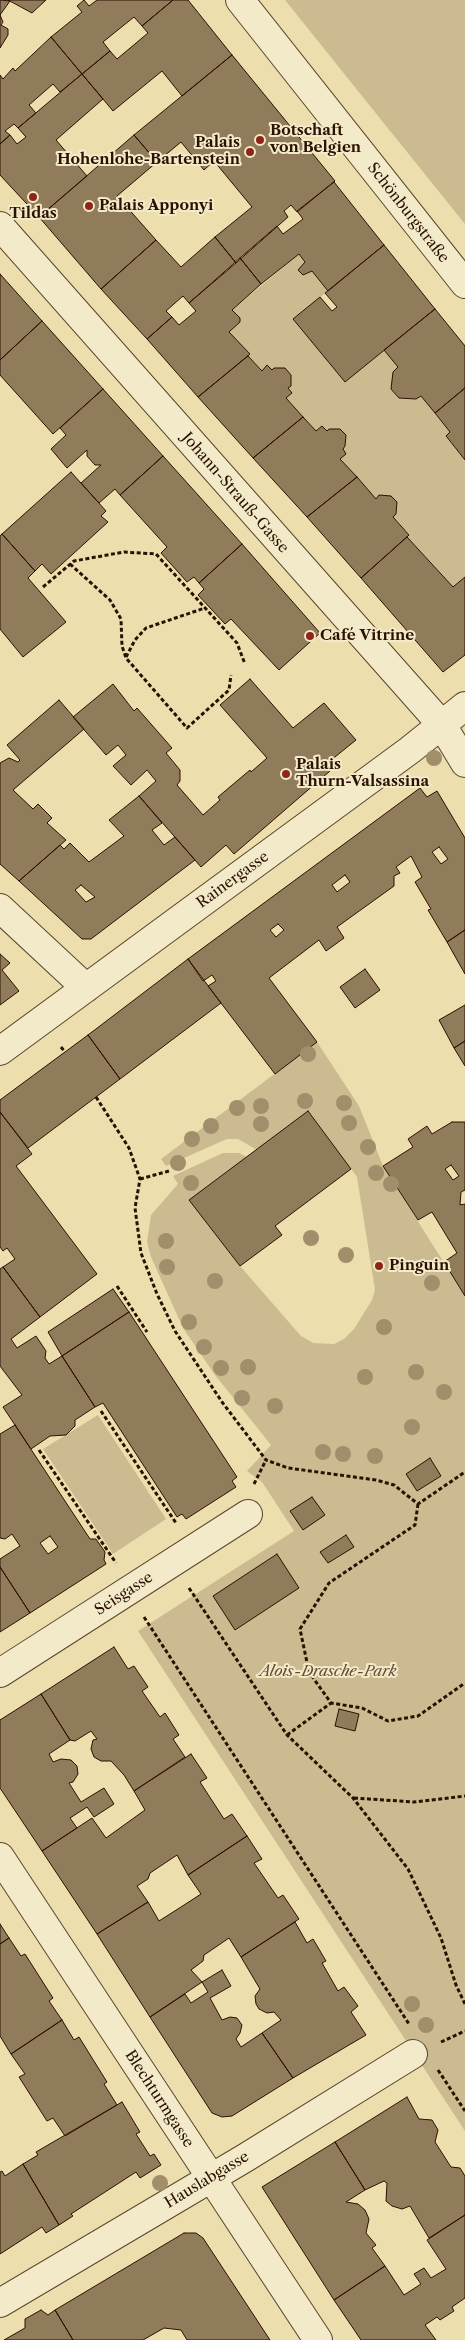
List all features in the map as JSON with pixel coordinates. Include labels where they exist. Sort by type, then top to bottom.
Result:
[{"type":"street","name":"Schönburgstraße","points":[[240,0],[465,284]]},
{"type":"street","name":"Johann-Strauß-Gasse","points":[[0,226],[442,725],[465,763]]},
{"type":"street","name":"Rainergasse","points":[[0,1051],[442,725],[465,706]]},
{"type":"street","points":[[0,908],[86,988]]},
{"type":"street","name":"Seisgasse","points":[[0,1673],[248,1514]]},
{"type":"street","name":"Blechturmgasse","points":[[0,1858],[318,2340]]},
{"type":"street","name":"Hauslabgasse","points":[[0,2303],[211,2178],[424,2060]]},
{"type":"path","points":[[43,587],[74,561],[124,552],[156,554],[237,643],[245,664]]},
{"type":"path","points":[[70,564],[110,600],[121,619],[122,646],[126,658],[186,728],[229,690],[231,675]]},
{"type":"path","points":[[126,658],[135,640],[146,628],[205,608]]},
{"type":"path","points":[[61,1047],[65,1052]]},
{"type":"path","points":[[96,1097],[129,1148],[140,1179],[135,1208],[141,1253],[157,1294],[175,1330],[201,1370],[266,1460],[288,1468],[376,1480],[394,1485],[418,1504]]},
{"type":"path","points":[[140,1179],[169,1172]]},
{"type":"path","points":[[117,1286],[147,1332]]},
{"type":"path","points":[[101,1411],[176,1523]]},
{"type":"path","points":[[39,1450],[116,1563]]},
{"type":"path","points":[[255,1478],[266,1460]]},
{"type":"path","points":[[465,1472],[418,1504],[415,1525],[329,1583],[300,1629],[308,1672],[331,1703],[362,1708],[388,1721],[418,1716],[465,1683]]},
{"type":"path","points":[[173,1562],[287,1735],[353,1798],[408,1869],[441,1938],[456,1985],[465,2004]]},
{"type":"path","points":[[128,1591],[410,2026]]},
{"type":"path","points":[[287,1735],[331,1703]]},
{"type":"path","points":[[353,1798],[414,1802],[465,1796]]},
{"type":"path","points":[[424,2060],[465,2111]]},
{"type":"green space","points":[[285,0],[465,0],[465,224],[370,106]]},
{"type":"green space","points":[[299,254],[305,262],[299,270],[303,275],[312,271],[328,291],[293,319],[345,382],[384,350],[398,367],[393,372],[392,389],[399,398],[416,399],[421,396],[450,432],[446,437],[465,460],[465,577],[453,587],[407,537],[409,534],[393,517],[379,496],[376,499],[340,459],[346,454],[343,449],[346,435],[340,429],[316,431],[286,398],[292,393],[288,388],[291,385],[291,375],[285,368],[272,370],[268,366],[262,371],[248,356],[250,354],[229,332],[240,322],[240,318],[232,310]]},
{"type":"green space","name":"Alois-Drasche-Park","points":[[317,1042],[359,1106],[383,1166],[465,1296],[465,2131],[138,1631],[294,1531],[262,1482],[247,1471],[271,1445],[215,1375],[183,1328],[151,1257],[147,1242],[151,1215],[178,1184],[173,1176],[223,1153],[239,1153],[247,1157],[190,1201],[240,1266],[301,1336],[313,1343],[334,1344],[344,1339],[354,1329],[372,1300],[375,1290],[357,1177],[308,1111],[257,1150],[238,1139],[227,1139],[166,1166],[161,1159]]},
{"type":"green space","points":[[98,1415],[166,1519],[113,1554],[43,1449]]},
{"type":"building","points":[[0,0],[10,1],[0,15]]},
{"type":"building","points":[[8,0],[46,0],[32,13]]},
{"type":"building","points":[[84,0],[89,6],[97,0],[173,0],[142,26],[134,17],[103,42],[110,51],[82,74],[51,37],[82,12],[77,6]]},
{"type":"building","points":[[173,0],[188,0],[232,55],[182,96],[162,71],[113,111],[82,74],[110,51],[117,59],[148,33],[142,26]]},
{"type":"building","points":[[0,15],[3,22],[1,25],[8,29],[8,35],[0,48]]},
{"type":"building","points":[[51,37],[82,74],[60,92],[53,84],[29,105],[36,113],[18,128],[14,124],[5,131],[10,135],[0,144],[0,75],[3,79],[13,68],[15,71]]},
{"type":"building","name":"Palais Hohenlohe-Bartenstein","points":[[232,55],[335,181],[297,212],[291,205],[284,211],[288,217],[236,263],[215,237],[252,207],[214,161],[204,170],[181,142],[157,162],[134,135]]},
{"type":"building","points":[[82,74],[103,99],[56,140],[87,176],[39,217],[0,175],[0,144],[10,135],[17,144],[26,137],[18,128]]},
{"type":"building","name":"Palais Apponyi","points":[[134,135],[157,162],[117,196],[156,240],[101,289],[39,217]]},
{"type":"building","points":[[334,182],[384,245],[328,291],[312,271],[303,275],[298,270],[305,262],[299,254],[261,284],[240,258],[277,226],[283,234],[303,219],[297,211]]},
{"type":"building","points":[[215,237],[236,263],[189,303],[183,296],[166,311],[172,317],[147,339],[101,289],[156,240],[181,267]]},
{"type":"building","points":[[384,245],[435,309],[345,382],[293,319],[320,297],[332,311],[337,307],[325,293]]},
{"type":"building","points":[[240,258],[261,284],[232,310],[240,318],[240,322],[229,332],[250,354],[198,397],[147,339],[172,317],[179,325],[196,311],[189,303]]},
{"type":"building","points":[[0,274],[42,321],[0,360]]},
{"type":"building","points":[[435,309],[465,346],[465,388],[435,413],[421,396],[416,399],[399,398],[391,389],[393,372],[398,367],[384,350]]},
{"type":"building","points":[[42,321],[103,389],[53,434],[0,375],[0,360]]},
{"type":"building","points":[[248,356],[262,371],[267,365],[272,370],[274,368],[285,368],[291,375],[291,386],[288,388],[292,393],[286,398],[303,417],[253,458],[198,397]]},
{"type":"building","points":[[465,388],[465,460],[446,436],[450,432],[435,413]]},
{"type":"building","points":[[103,389],[163,456],[120,495],[115,489],[99,503],[81,483],[101,465],[95,465],[87,456],[87,450],[67,468],[51,449],[66,435],[60,428]]},
{"type":"building","points":[[303,417],[316,431],[322,426],[327,431],[329,429],[340,429],[346,435],[343,449],[346,454],[340,459],[357,477],[307,517],[253,458]]},
{"type":"building","points":[[163,456],[242,544],[199,583],[194,577],[187,582],[161,553],[167,547],[120,495]]},
{"type":"building","points":[[71,472],[106,511],[101,516],[108,522],[51,574],[42,564],[35,571],[2,534]]},
{"type":"building","points":[[357,477],[376,499],[379,495],[391,496],[397,502],[396,514],[393,517],[409,535],[361,578],[307,517]]},
{"type":"building","points":[[2,534],[35,571],[28,578],[66,622],[23,657],[0,629],[0,536]]},
{"type":"building","points":[[407,537],[453,587],[465,577],[465,655],[443,672],[361,578]]},
{"type":"building","points":[[242,544],[320,633],[279,670],[231,619],[225,624],[198,595],[204,589],[199,583]]},
{"type":"building","name":"Palais Thurn-Valsassina","points":[[250,679],[293,728],[324,703],[356,740],[325,765],[330,771],[234,854],[226,845],[201,867],[139,796],[156,781],[147,770],[131,785],[113,766],[126,755],[118,745],[106,755],[73,717],[113,684],[134,711],[137,708],[172,748],[166,753],[180,770],[180,781],[177,785],[203,815],[220,800],[218,797],[267,758],[220,705]]},
{"type":"building","points":[[59,700],[84,729],[13,790],[33,809],[38,804],[52,818],[47,823],[66,840],[19,881],[0,864],[0,763],[9,758],[18,762],[20,760],[7,745]]},
{"type":"building","points":[[420,788],[427,797],[437,791],[465,838],[465,930],[447,942],[428,910],[431,909],[415,882],[422,877],[411,856],[396,867],[400,873],[394,876],[394,886],[337,927],[344,938],[326,951],[319,940],[269,978],[317,1042],[275,1074],[208,986],[216,981],[212,975],[203,981],[188,959]],"holes":[[[439,847],[448,859],[441,864],[432,852]],[[345,875],[350,882],[337,892],[332,885]],[[278,924],[284,930],[276,937],[270,930]]]},
{"type":"building","points":[[139,796],[162,823],[152,830],[164,845],[175,837],[195,860],[91,939],[82,939],[19,881],[60,845],[64,849],[70,843],[89,862],[124,836],[109,820]],"holes":[[[81,885],[95,897],[86,902],[75,890]]]},
{"type":"building","points":[[465,930],[465,974],[447,942]]},
{"type":"building","points":[[0,954],[10,963],[2,970],[19,991],[0,1005]]},
{"type":"building","points":[[188,959],[221,1003],[120,1079],[88,1035]]},
{"type":"building","points":[[365,969],[380,990],[355,1008],[340,987]]},
{"type":"building","points":[[465,1005],[465,1041],[454,1048],[439,1020]]},
{"type":"building","points":[[88,1035],[120,1079],[28,1148],[0,1112],[0,1100]]},
{"type":"building","points":[[465,1041],[465,1066],[454,1048]]},
{"type":"building","points":[[308,1111],[351,1169],[275,1226],[282,1235],[240,1266],[189,1200]]},
{"type":"building","points":[[0,1112],[32,1154],[16,1166],[97,1274],[40,1317],[3,1267],[15,1259],[7,1248],[3,1251],[0,1247]]},
{"type":"building","points":[[452,1122],[465,1122],[465,1190],[461,1192],[460,1205],[465,1204],[465,1296],[444,1262],[457,1253],[432,1212],[418,1220],[383,1166],[413,1147],[408,1139],[427,1126],[432,1134]],"holes":[[[451,1165],[459,1176],[453,1180],[445,1169]]]},
{"type":"building","points":[[3,1267],[40,1317],[11,1339],[17,1348],[36,1336],[46,1351],[45,1358],[49,1364],[62,1356],[95,1407],[75,1420],[75,1426],[66,1435],[50,1436],[31,1449],[3,1407],[22,1395],[0,1366],[0,1269]]},
{"type":"building","points":[[113,1289],[129,1312],[62,1356],[48,1332]]},
{"type":"building","points":[[129,1312],[237,1477],[232,1481],[236,1487],[186,1519],[182,1514],[177,1517],[103,1403],[95,1407],[62,1356]]},
{"type":"building","points":[[15,1425],[90,1539],[96,1539],[105,1552],[104,1560],[106,1564],[30,1613],[0,1567],[0,1559],[20,1546],[12,1534],[5,1539],[0,1538],[0,1434]],"holes":[[[50,1536],[58,1547],[48,1554],[40,1543]]]},
{"type":"building","points":[[430,1458],[441,1476],[417,1491],[406,1474]]},
{"type":"building","points":[[312,1497],[325,1515],[303,1530],[290,1511]]},
{"type":"building","points":[[346,1535],[354,1547],[328,1563],[320,1552]]},
{"type":"building","points":[[277,1554],[299,1588],[235,1630],[213,1596]]},
{"type":"building","points":[[0,1567],[30,1613],[0,1632]]},
{"type":"building","points":[[114,1647],[128,1669],[134,1666],[148,1687],[142,1691],[160,1717],[165,1713],[179,1735],[173,1739],[185,1757],[134,1791],[124,1775],[111,1761],[101,1761],[94,1757],[91,1749],[93,1740],[97,1739],[91,1731],[75,1741],[70,1740],[41,1694]]},
{"type":"building","points":[[41,1694],[70,1740],[49,1754],[53,1762],[61,1759],[71,1760],[77,1766],[78,1774],[73,1782],[69,1783],[81,1802],[104,1788],[114,1804],[94,1817],[87,1807],[70,1818],[77,1828],[42,1851],[0,1788],[0,1720]]},
{"type":"building","points":[[339,1709],[359,1714],[355,1731],[335,1726]]},
{"type":"building","points":[[191,1754],[207,1778],[200,1782],[224,1819],[232,1814],[247,1836],[188,1875],[177,1855],[150,1873],[148,1879],[137,1886],[148,1902],[97,1934],[42,1851],[92,1818],[106,1838],[145,1810],[134,1791]]},
{"type":"building","points":[[247,1836],[262,1859],[254,1863],[278,1898],[283,1895],[299,1919],[241,1957],[229,1938],[204,1955],[203,1961],[191,1970],[202,1982],[150,2017],[97,1934],[148,1902],[159,1921],[201,1894],[188,1875]]},
{"type":"building","points":[[295,1922],[307,1943],[313,1939],[326,1961],[322,1963],[338,1991],[344,1987],[358,2006],[351,2012],[366,2035],[293,2078],[262,2033],[281,2020],[274,2012],[267,2013],[259,2009],[255,1996],[260,1989],[241,1957]]},
{"type":"building","points":[[0,1924],[9,1938],[0,1944]]},
{"type":"building","points":[[9,1938],[21,1956],[25,1954],[53,1998],[49,2001],[62,2020],[11,2054],[0,2036],[0,1944]]},
{"type":"building","points":[[222,1970],[231,1986],[210,1998],[222,2020],[230,2017],[237,2018],[242,2025],[236,2039],[241,2047],[262,2033],[293,2078],[232,2116],[222,2117],[212,2113],[150,2017],[185,1994],[191,2003],[208,1992],[202,1982]]},
{"type":"building","points":[[62,2020],[74,2040],[79,2037],[107,2082],[104,2084],[117,2105],[65,2136],[53,2118],[47,2121],[19,2077],[25,2074],[11,2054]]},
{"type":"building","points":[[407,2097],[419,2119],[432,2120],[438,2130],[435,2142],[451,2167],[460,2168],[465,2176],[465,2215],[429,2238],[410,2206],[402,2209],[392,2206],[386,2201],[387,2183],[384,2181],[365,2190],[335,2142]]},
{"type":"building","points":[[122,2102],[140,2132],[136,2134],[150,2156],[154,2154],[161,2165],[140,2178],[136,2172],[71,2214],[73,2216],[59,2225],[23,2164],[38,2155],[36,2152]]},
{"type":"building","points":[[335,2142],[365,2190],[346,2202],[358,2204],[365,2210],[369,2219],[366,2233],[376,2245],[372,2248],[385,2266],[334,2300],[262,2187]]},
{"type":"building","points":[[23,2164],[59,2225],[46,2233],[42,2227],[0,2254],[0,2172],[2,2171],[5,2176]]},
{"type":"building","points":[[465,2215],[465,2298],[452,2307],[454,2311],[440,2320],[437,2317],[425,2325],[436,2340],[361,2340],[334,2300],[385,2266],[404,2295],[421,2284],[414,2274],[424,2268],[431,2278],[446,2269],[427,2240]]},
{"type":"building","points":[[184,2233],[196,2233],[203,2238],[270,2340],[187,2340],[181,2330],[164,2328],[143,2340],[73,2340],[55,2310]]},
{"type":"building","points":[[41,2310],[48,2315],[55,2310],[73,2340],[4,2340],[25,2328],[25,2319]]},
{"type":"place","name":"Botschaft von Belgien","points":[[260,140]]},
{"type":"place","name":"Palais Hohenlohe-Bartenstein","points":[[250,152]]},
{"type":"place","name":"Tildas","points":[[33,197]]},
{"type":"place","name":"Palais Apponyi","points":[[89,206]]},
{"type":"place","name":"Café Vitrine","points":[[310,636]]},
{"type":"place","name":"Palais Thurn-Valsassina","points":[[286,774]]},
{"type":"place","name":"Pinguin","points":[[379,1266]]}]
